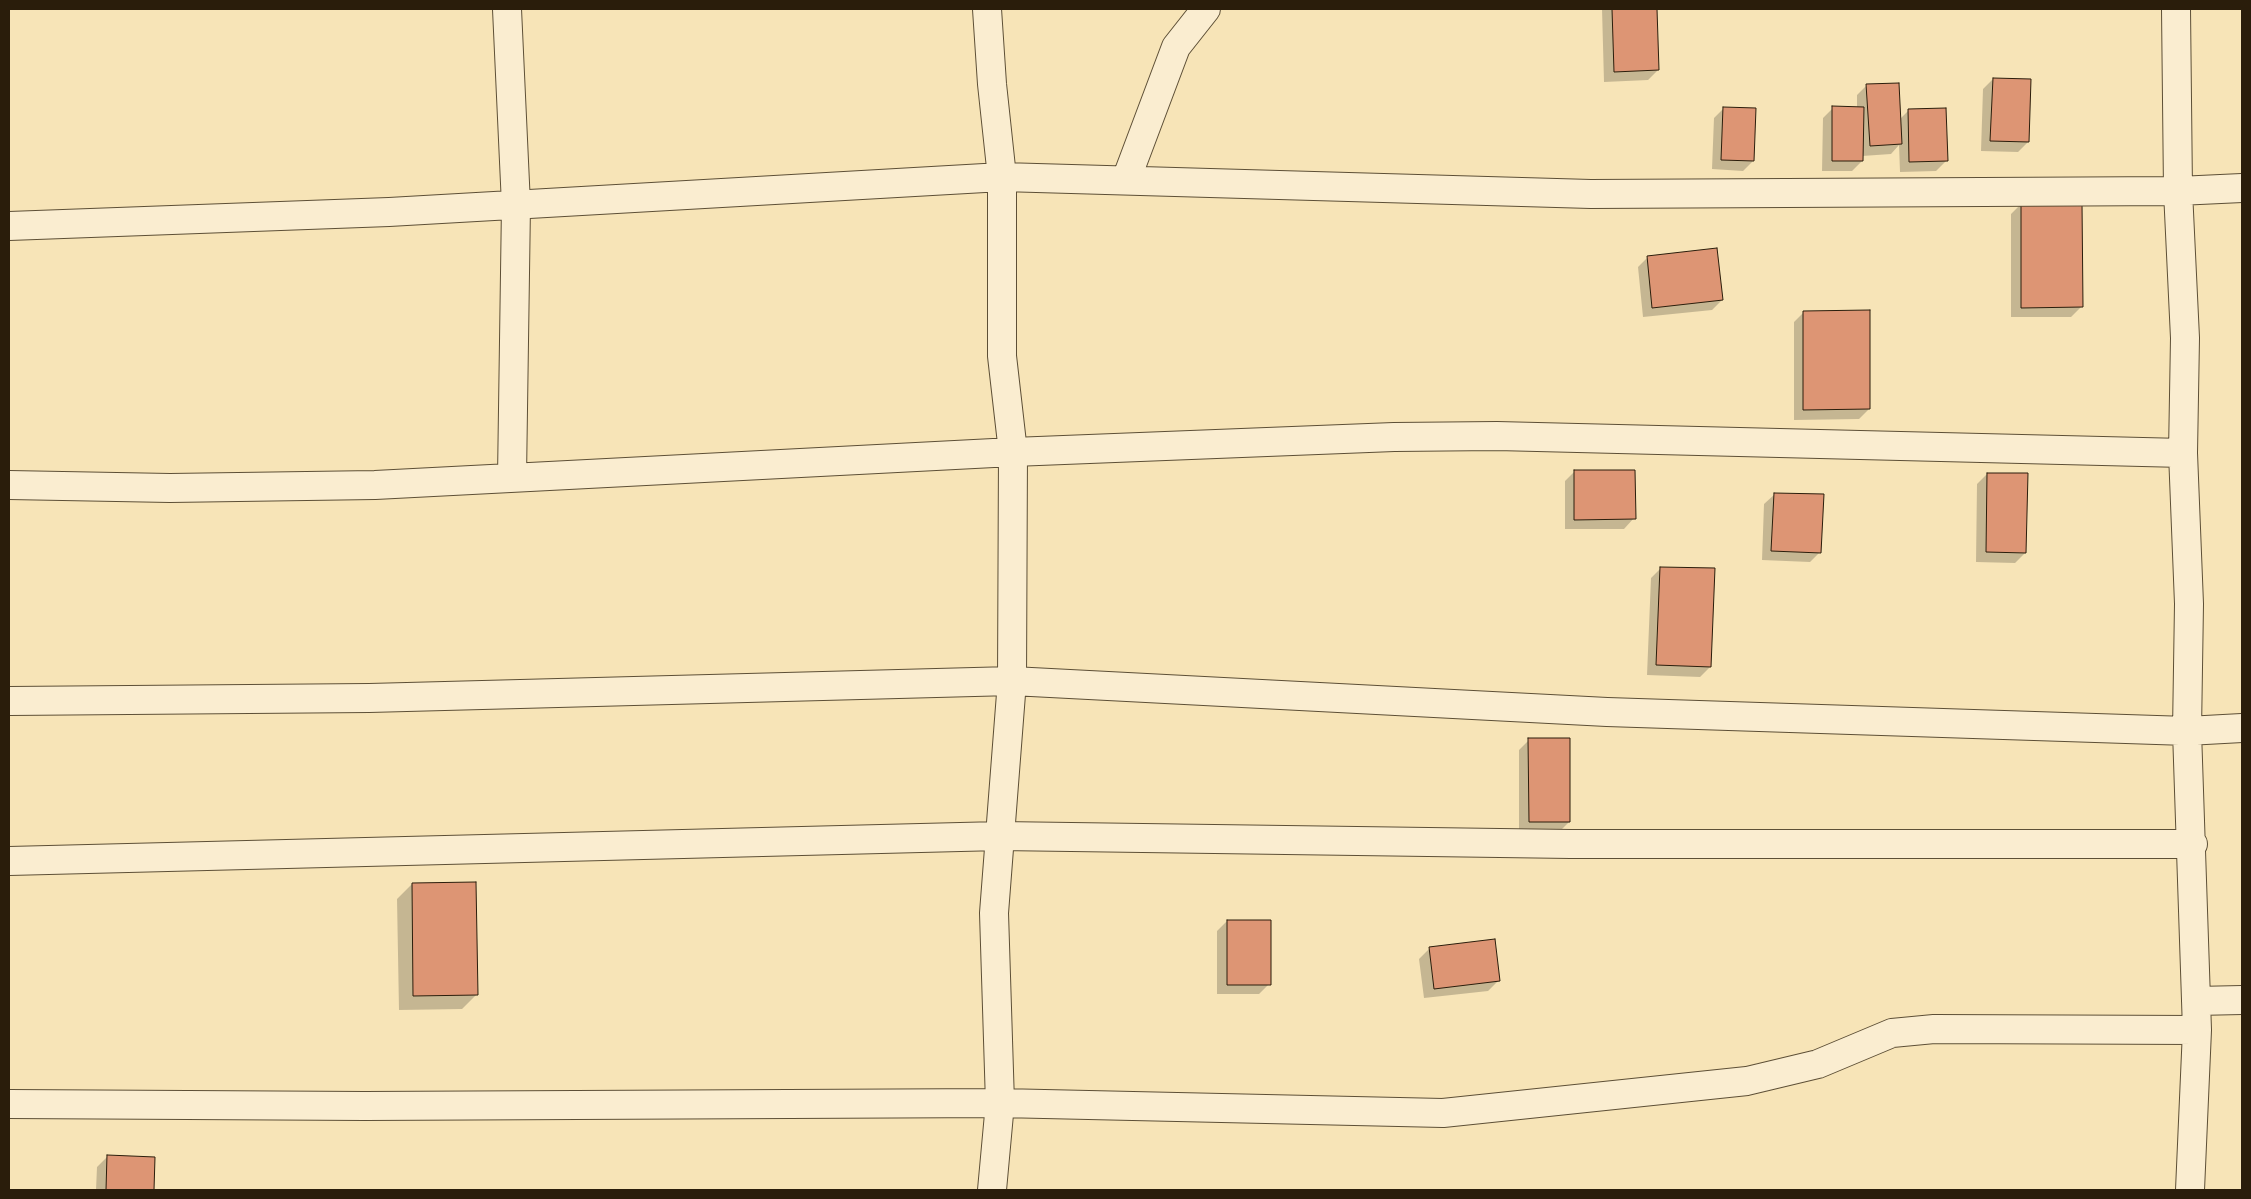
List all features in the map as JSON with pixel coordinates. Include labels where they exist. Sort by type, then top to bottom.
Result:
[{"type":"street","points":[[507,9],[516,205],[512,477]]},
{"type":"street","points":[[987,9],[992,84],[1002,177],[1002,356],[1013,452],[1012,681],[994,912],[1000,1103],[992,1190]]},
{"type":"street","points":[[1126,180],[1176,47],[1206,9]]},
{"type":"street","points":[[2176,9],[2178,191],[2185,338],[2183,453],[2190,604],[2187,732],[2197,1030],[2190,1190]]},
{"type":"street","points":[[9,226],[516,205],[1002,177],[1591,194],[2178,191],[2242,188]]},
{"type":"street","points":[[9,486],[170,488],[365,485],[1013,452],[1394,437],[1497,436],[2183,453]]},
{"type":"street","points":[[9,701],[369,698],[1012,681],[1607,712],[2187,732],[2242,728]]},
{"type":"street","points":[[9,861],[1000,836],[1571,844],[2192,844]]},
{"type":"street","points":[[2196,1001],[2242,1000]]},
{"type":"street","points":[[9,1104],[365,1106],[1000,1103],[1443,1113],[1747,1081],[1818,1064],[1892,1033],[1934,1029],[2197,1030]]},
{"type":"building","points":[[1612,9],[1657,9],[1659,70],[1614,72]]},
{"type":"building","points":[[1993,78],[2031,79],[2029,142],[1990,141]]},
{"type":"building","points":[[1899,83],[1902,144],[1870,146],[1866,84]]},
{"type":"building","points":[[1832,106],[1864,107],[1863,161],[1832,161]]},
{"type":"building","points":[[1723,107],[1756,108],[1754,161],[1721,160]]},
{"type":"building","points":[[1946,108],[1948,161],[1909,162],[1908,109]]},
{"type":"building","points":[[2082,202],[2083,307],[2021,308],[2021,203]]},
{"type":"building","points":[[1717,248],[1723,300],[1652,308],[1647,256]]},
{"type":"building","points":[[1870,310],[1870,409],[1803,410],[1803,311]]},
{"type":"building","points":[[1574,470],[1635,470],[1636,519],[1574,520]]},
{"type":"building","points":[[1987,473],[2028,473],[2026,553],[1986,552]]},
{"type":"building","points":[[1774,493],[1824,494],[1821,553],[1771,551]]},
{"type":"building","points":[[1660,567],[1715,568],[1711,667],[1656,665]]},
{"type":"building","points":[[1528,738],[1570,738],[1570,822],[1529,822]]},
{"type":"building","points":[[476,882],[478,995],[413,996],[412,883]]},
{"type":"building","points":[[1227,920],[1271,920],[1271,985],[1227,985]]},
{"type":"building","points":[[1495,939],[1500,981],[1434,989],[1429,947]]},
{"type":"building","points":[[107,1155],[155,1157],[154,1190],[106,1190]]}]
